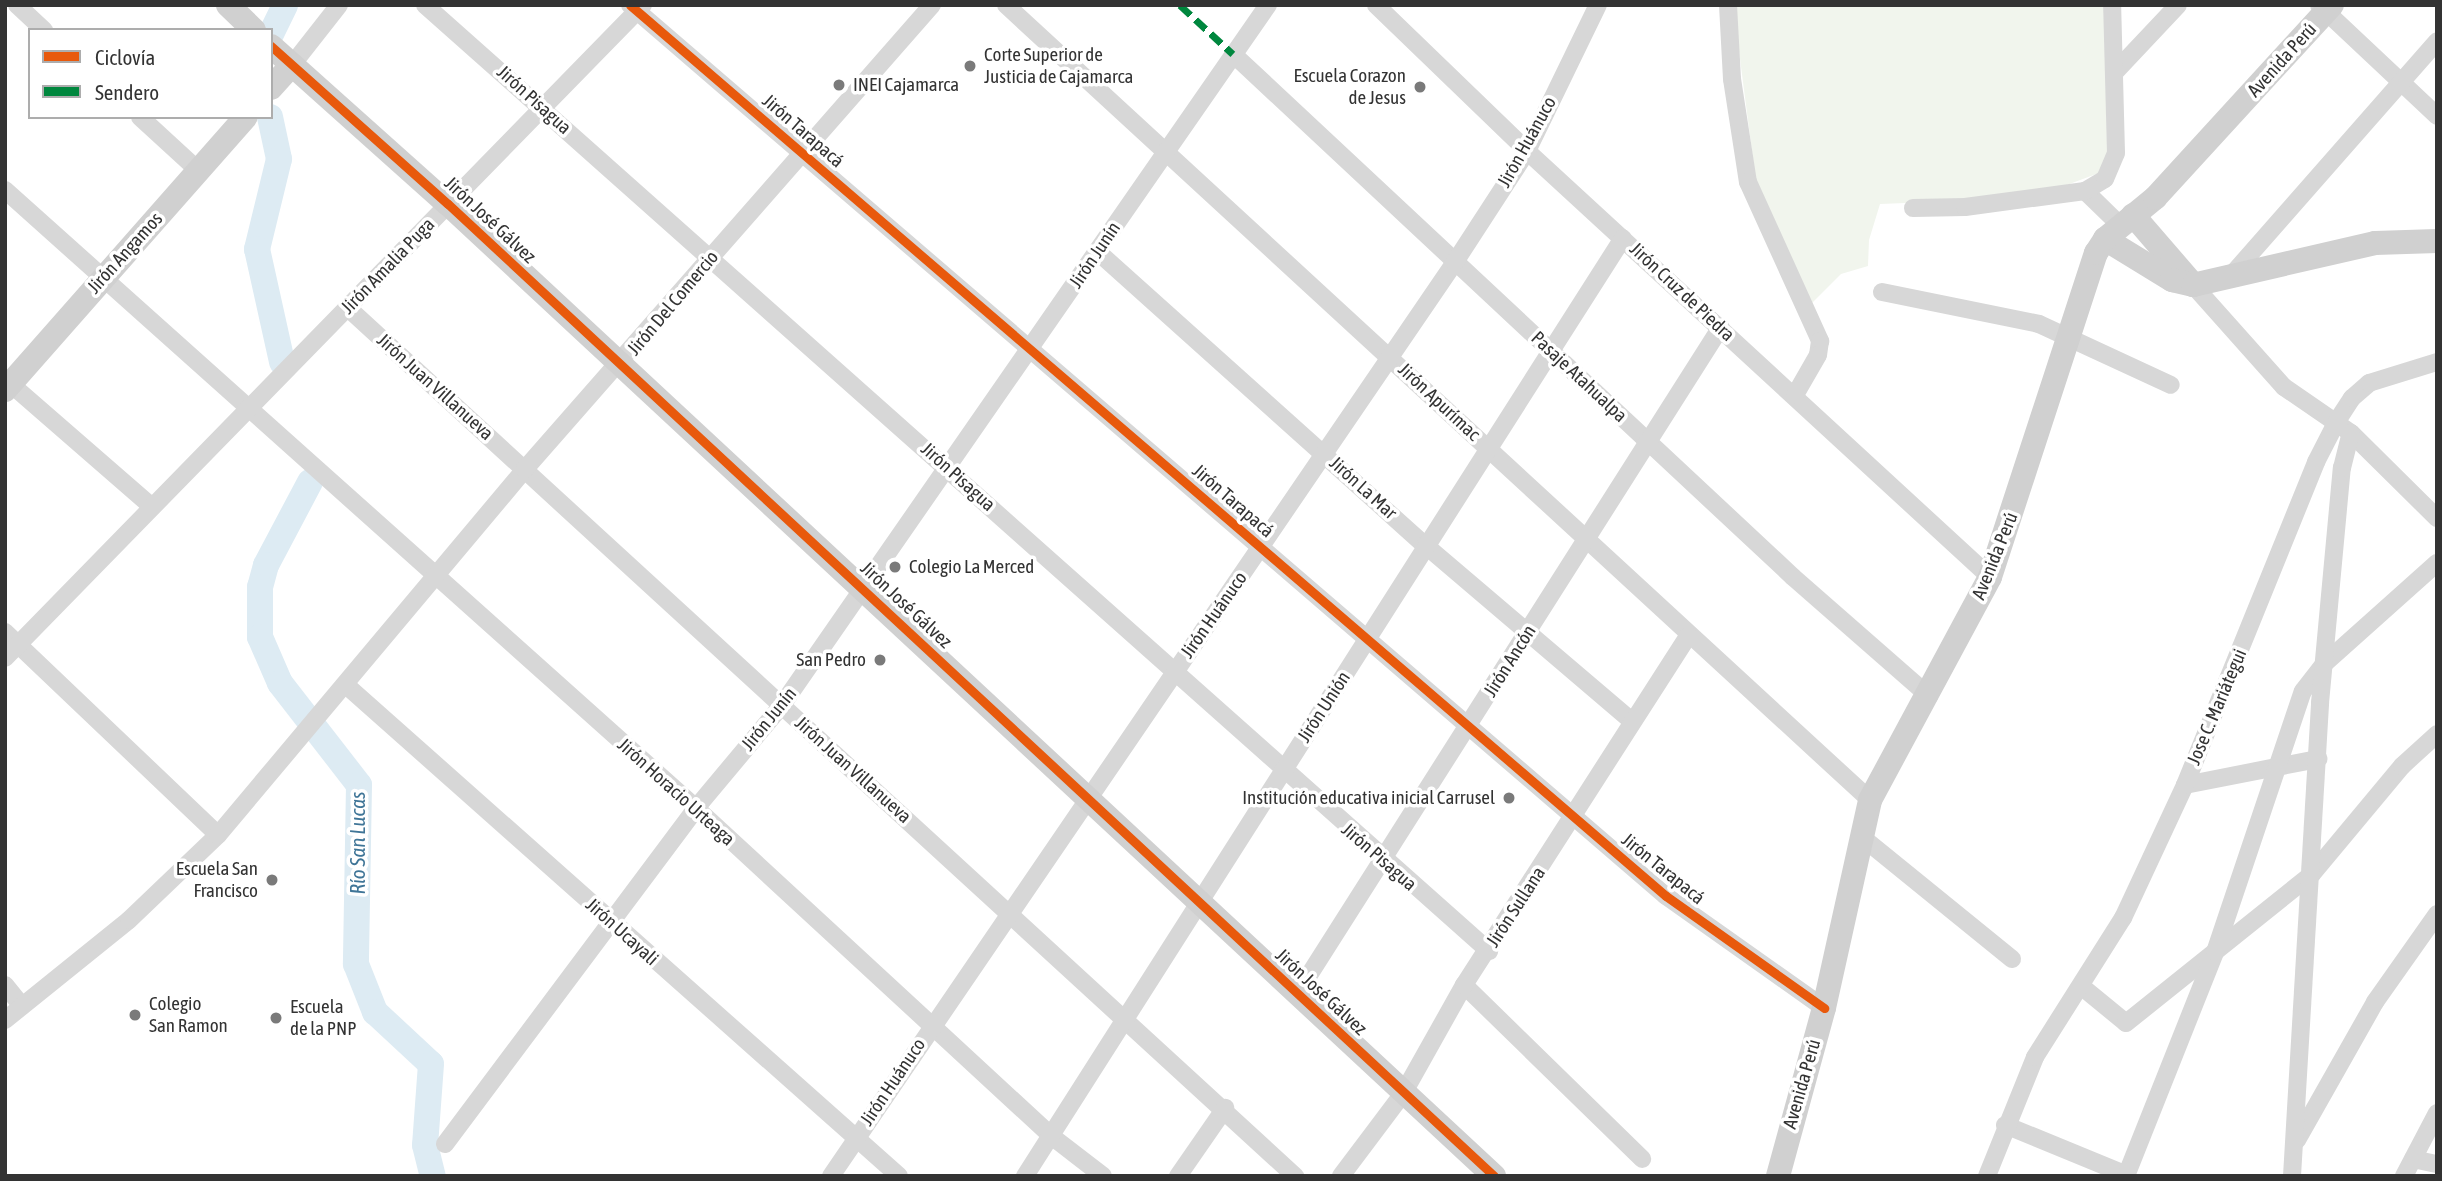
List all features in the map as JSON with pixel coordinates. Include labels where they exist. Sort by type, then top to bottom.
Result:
[{"type":"street","points":[[17,5],[42,28]]},
{"type":"street","points":[[228,5],[252,28]]},
{"type":"street","points":[[273,86],[339,5]]},
{"type":"street","name":"Jirón Pisagua","points":[[425,5],[541,105],[709,260],[947,468],[1283,772],[1489,951]]},
{"type":"street","name":"Jirón Del Comercio","points":[[5,1020],[130,920],[218,835],[342,693],[525,469],[621,365],[932,5]]},
{"type":"street","name":"Jirón Apurímac","points":[[1006,5],[1390,357],[1688,636],[1870,800]]},
{"type":"street","name":"Jirón Junín","points":[[444,1144],[696,808],[782,705],[865,591],[1165,151],[1268,5]]},
{"type":"street","name":"Jirón Cruz de Piedra","points":[[1376,5],[1527,151],[1795,394],[1990,576]]},
{"type":"street","name":"Jirón Huánuco","points":[[831,1176],[1455,262],[1527,151],[1598,5]]},
{"type":"street","points":[[1728,5],[1732,79],[1748,182],[1819,341],[1818,355],[1795,394]]},
{"type":"street","points":[[1913,208],[1965,206],[2085,191],[2105,179],[2116,153],[2112,5]]},
{"type":"street","points":[[2114,73],[2178,5]]},
{"type":"street","name":"Jirón Amalia Puga","points":[[5,659],[150,505],[348,309],[636,7]]},
{"type":"street","name":"Jirón Tarapacá","points":[[636,7],[803,155],[1033,348],[1261,549],[1665,896],[1824,1008]]},
{"type":"street","points":[[2326,7],[2437,116]]},
{"type":"street","name":"Avenida Perú","points":[[1778,1176],[1824,1008],[1870,800],[1929,696],[1990,576],[2096,253],[2119,227],[2155,198],[2326,7]]},
{"type":"street","points":[[2229,278],[2437,41]]},
{"type":"street","name":"Jirón José Gálvez","points":[[273,48],[448,204],[1494,1176]]},
{"type":"street","name":"Pasaje Atahualpa","points":[[1233,54],[1793,577],[1929,696]]},
{"type":"street","points":[[142,119],[199,171]]},
{"type":"street","name":"Jirón Angamos","points":[[7,384],[244,119]]},
{"type":"street","name":"Jirón Horacio Urteaga","points":[[5,190],[103,279],[251,406],[435,576],[696,808],[933,1024],[1050,1136],[1103,1176]]},
{"type":"street","points":[[2085,191],[2172,279],[2193,285],[2375,243],[2437,241]]},
{"type":"street","points":[[2119,227],[2193,285],[2284,387],[2344,427],[2437,518]]},
{"type":"street","name":"Jirón Unión","points":[[1025,1176],[1623,238]]},
{"type":"street","name":"Jirón La Mar","points":[[1098,252],[1425,545],[1632,721]]},
{"type":"street","points":[[1882,292],[2006,317],[2070,337],[2171,385]]},
{"type":"street","name":"Jirón Juan Villanueva","points":[[348,309],[1123,1019],[1225,1108],[1295,1176]]},
{"type":"street","name":"Jirón Ancón","points":[[1297,994],[1721,327]]},
{"type":"street","points":[[2292,1176],[2318,759],[2344,427],[2352,398],[2369,383],[2437,362]]},
{"type":"street","points":[[7,384],[150,505]]},
{"type":"street","name":"Jose C. Mariátegui","points":[[1987,1176],[2005,1125],[2035,1057],[2123,918],[2185,785],[2316,462],[2344,427]]},
{"type":"street","points":[[2005,1125],[2127,1175],[2215,952],[2303,691],[2325,663],[2437,563]]},
{"type":"street","points":[[5,632],[218,835]]},
{"type":"street","name":"Jirón Sullana","points":[[1341,1176],[1404,1092],[1464,985],[1489,951],[1688,636]]},
{"type":"street","name":"Jirón Ucayali","points":[[342,693],[611,923],[899,1176]]},
{"type":"street","points":[[2081,986],[2126,1023],[2312,873],[2402,766],[2437,734]]},
{"type":"street","points":[[2185,785],[2276,765],[2318,759]]},
{"type":"street","points":[[1863,838],[2012,959]]},
{"type":"street","points":[[2283,1176],[2294,1146],[2375,1002],[2437,914]]},
{"type":"street","points":[[5,985],[22,1006]]},
{"type":"street","points":[[1464,985],[1642,1159]]},
{"type":"street","points":[[1178,1176],[1225,1108]]},
{"type":"street","points":[[2404,1176],[2437,1113]]},
{"type":"street","points":[[2413,1158],[2437,1164]]},
{"type":"shaded area","points":[[1733,5],[2106,5],[2107,153],[2099,173],[2064,186],[1956,201],[1880,204],[1869,240],[1868,266],[1841,274],[1812,303],[1756,182]]},
{"type":"waterway","name":"Río San Lucas","points":[[273,30],[285,5]]},
{"type":"waterway","name":"Río San Lucas","points":[[270,119],[279,159],[257,249],[282,362]]},
{"type":"waterway","name":"Río San Lucas","points":[[310,482],[266,565],[260,587],[260,637],[280,683],[359,785],[356,964],[375,1012],[431,1064],[425,1145],[433,1176]]},
{"type":"marked path","points":[[1180,5],[1233,54]]},
{"type":"cycle path","points":[[630,5],[1666,896],[1824,1008]]},
{"type":"cycle path","points":[[273,48],[448,204],[1494,1176]]},
{"type":"place","name":"Corte Superior de Justicia de Cajamarca","points":[[970,66]]},
{"type":"place","name":"INEI Cajamarca","points":[[839,85]]},
{"type":"place","name":"Escuela Corazon de Jesus","points":[[1420,87]]},
{"type":"place","name":"Colegio La Merced","points":[[895,567]]},
{"type":"place","name":"San Pedro","points":[[880,660]]},
{"type":"place","name":"Institución educativa inicial Carrusel","points":[[1509,798]]},
{"type":"place","name":"Escuela San Francisco","points":[[272,880]]},
{"type":"place","name":"Colegio San Ramon","points":[[135,1015]]},
{"type":"place","name":"Escuela de la PNP","points":[[276,1018]]}]
